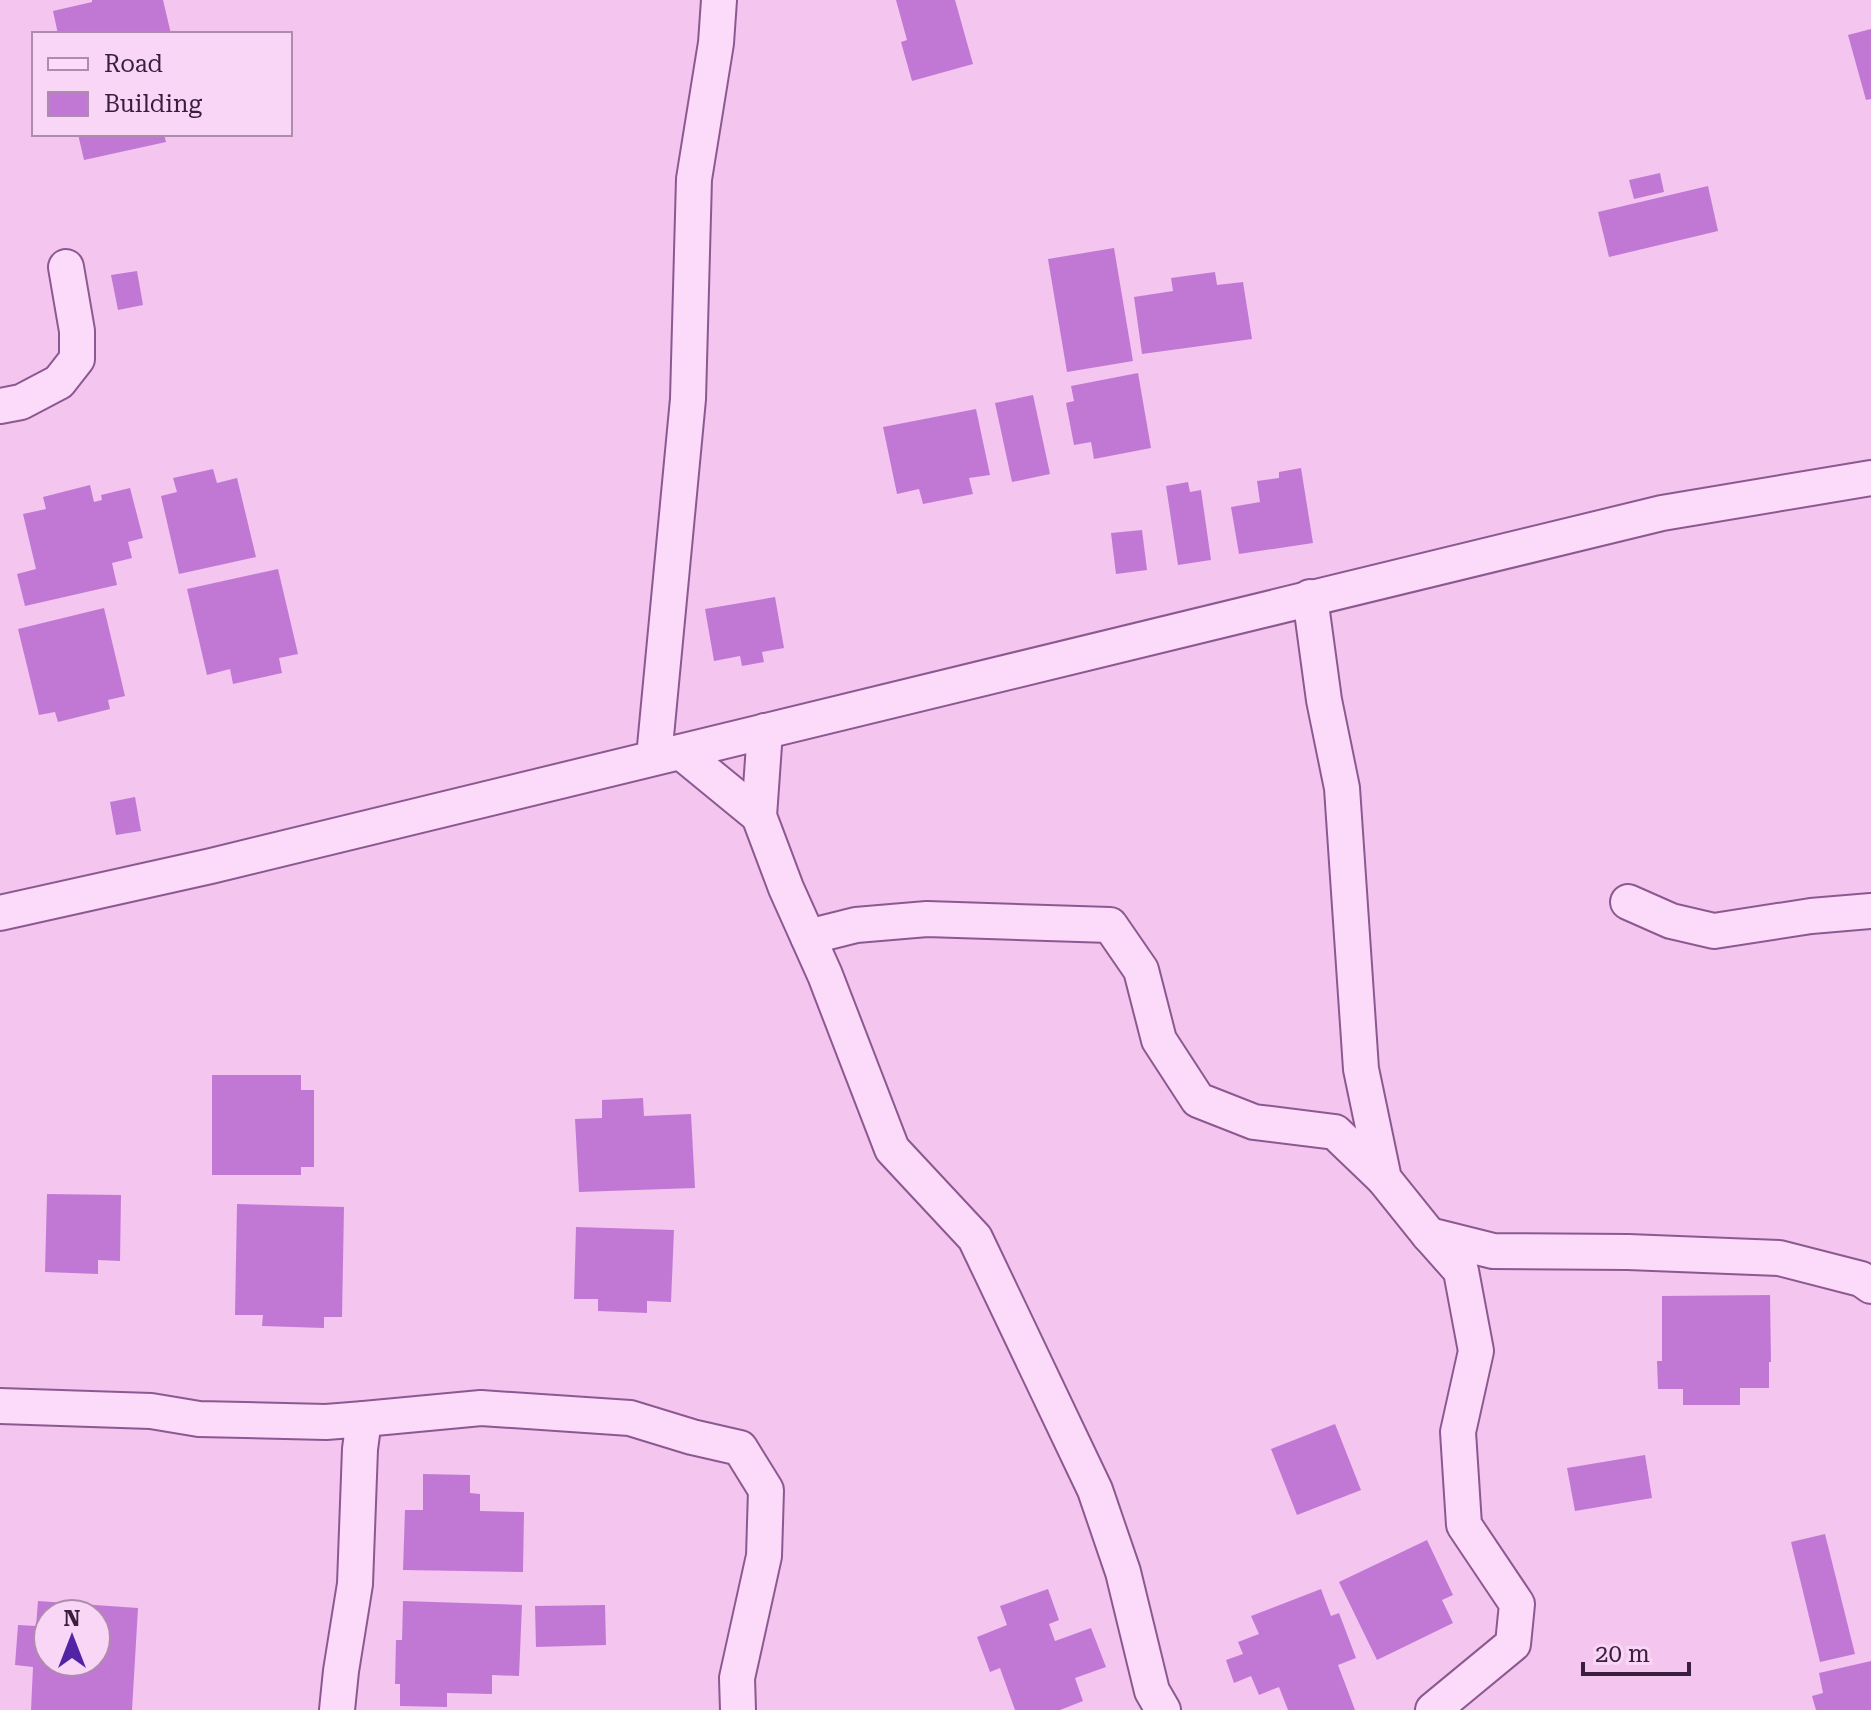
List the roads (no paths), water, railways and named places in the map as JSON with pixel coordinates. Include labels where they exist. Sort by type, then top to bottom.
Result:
[{"type":"street","points":[[668,755],[688,399],[694,179],[716,43],[719,0]]},
{"type":"street","points":[[0,406],[21,402],[59,382],[77,359],[77,331],[66,267]]},
{"type":"street","points":[[0,913],[211,866],[1662,513],[1871,478]]},
{"type":"street","points":[[1310,597],[1324,700],[1342,788],[1361,1069],[1384,1179]]},
{"type":"street","points":[[765,731],[759,816],[892,1149],[975,1238],[1095,1490],[1123,1572],[1152,1691],[1163,1710]]},
{"type":"street","points":[[668,755],[759,816]]},
{"type":"street","points":[[1628,902],[1671,921],[1714,931],[1811,916],[1871,911]]},
{"type":"street","points":[[808,937],[856,925],[927,919],[1110,925],[1141,970],[1159,1040],[1198,1100],[1254,1122],[1335,1132],[1384,1179],[1461,1271],[1476,1351],[1458,1432],[1464,1525],[1517,1604],[1513,1644],[1433,1710]]},
{"type":"street","points":[[1429,1235],[1493,1251],[1779,1258],[1861,1279],[1871,1286]]},
{"type":"street","points":[[0,1406],[151,1411],[199,1419],[326,1422],[481,1408],[630,1418],[740,1448],[766,1490],[764,1556],[737,1678],[738,1710]]},
{"type":"street","points":[[337,1710],[355,1584],[364,1419]]}]
